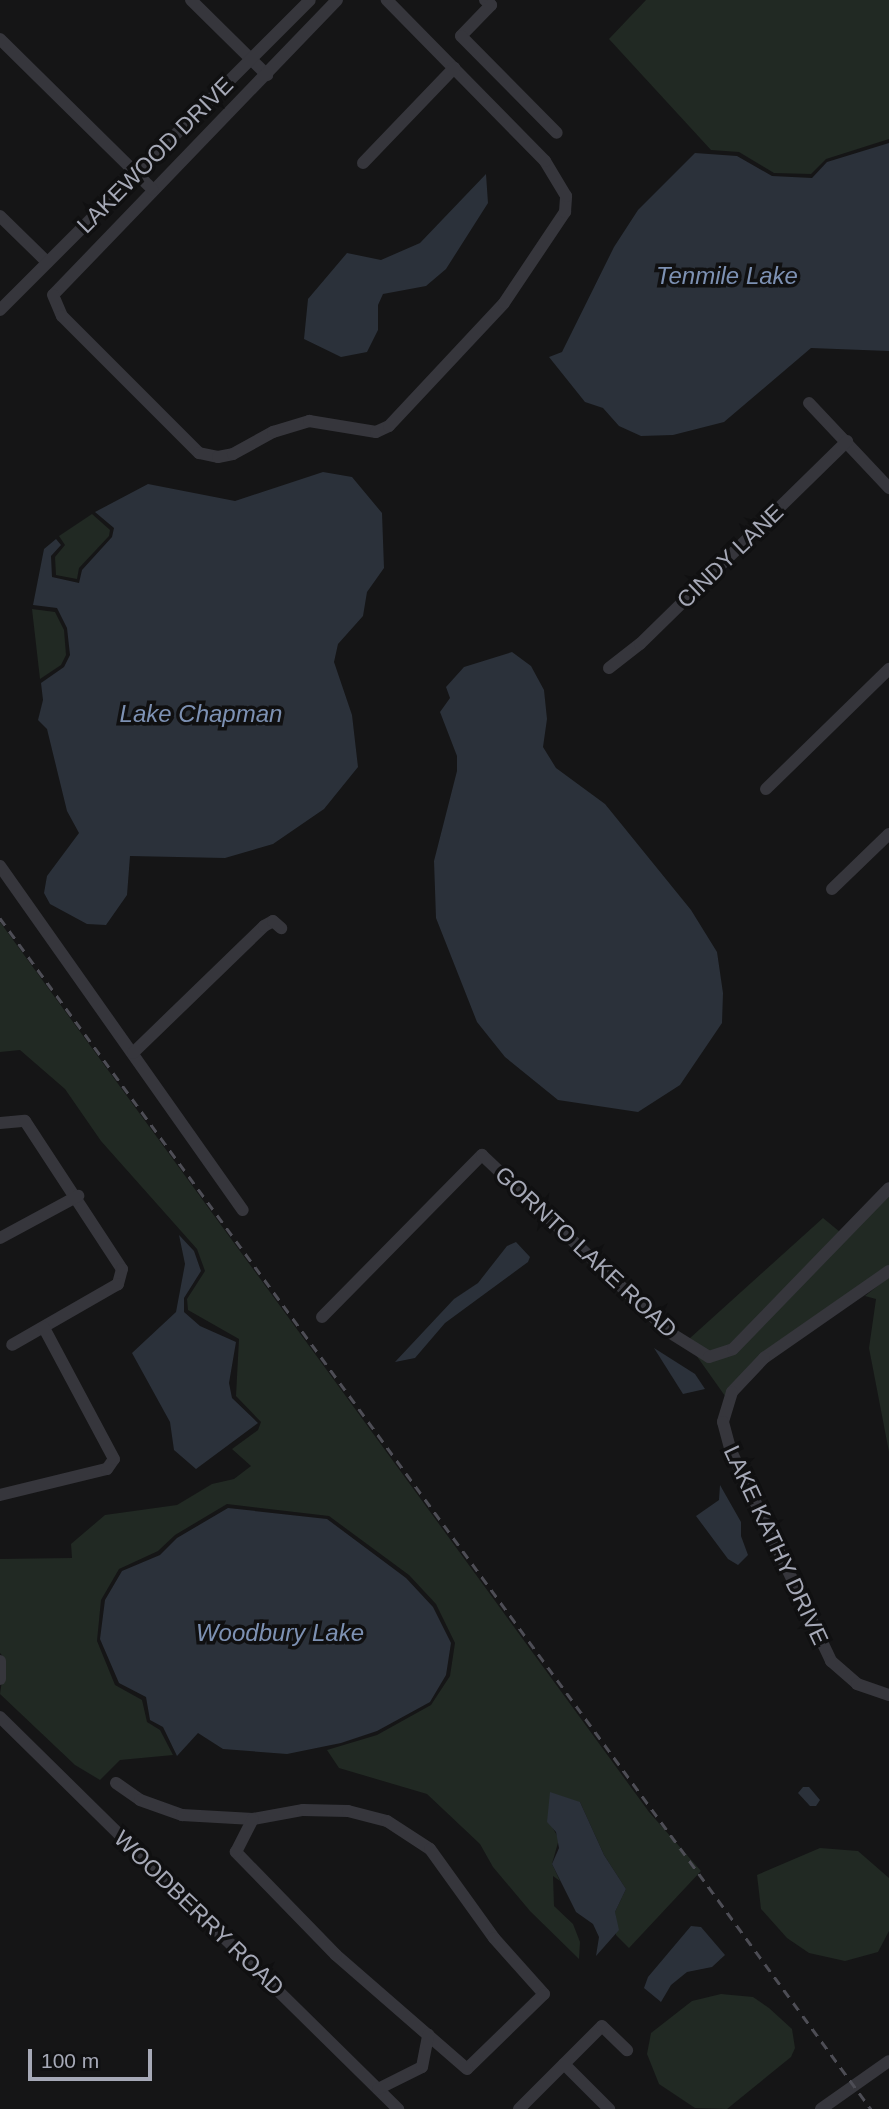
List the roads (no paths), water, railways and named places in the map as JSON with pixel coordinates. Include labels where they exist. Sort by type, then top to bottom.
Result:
[{"type":"street","points":[[191,0],[267,75]]},
{"type":"street","name":"LAKEWOOD DRIVE","points":[[0,310],[310,0]]},
{"type":"street","points":[[337,0],[267,75],[152,189],[53,295],[62,316],[199,453],[218,457],[233,454],[273,432],[309,421],[376,432],[389,426],[504,303],[565,212],[566,196],[545,161],[387,0]]},
{"type":"street","points":[[485,0],[491,5],[461,36],[557,133]]},
{"type":"street","points":[[0,39],[152,189]]},
{"type":"street","points":[[363,163],[454,68]]},
{"type":"street","points":[[0,216],[47,262]]},
{"type":"street","points":[[809,403],[847,440],[889,488]]},
{"type":"street","name":"CINDY LANE","points":[[610,668],[640,644],[847,440]]},
{"type":"street","points":[[766,789],[889,669]]},
{"type":"street","points":[[832,889],[889,834]]},
{"type":"street","points":[[0,866],[243,1210]]},
{"type":"street","points":[[133,1053],[264,926],[273,921],[281,928]]},
{"type":"street","points":[[0,1123],[25,1121],[78,1196],[122,1269],[118,1284],[12,1345]]},
{"type":"street","name":"GORNTO LAKE ROAD","points":[[322,1317],[482,1155],[669,1332],[709,1357],[733,1349],[889,1188]]},
{"type":"street","points":[[0,1238],[78,1196]]},
{"type":"street","name":"LAKE KATHY DRIVE","points":[[889,1271],[764,1358],[732,1392],[723,1422],[731,1451],[831,1661],[857,1684],[889,1695]]},
{"type":"street","points":[[0,1495],[107,1469],[114,1459],[44,1328]]},
{"type":"street","points":[[0,1661],[0,1679]]},
{"type":"street","name":"WOODBERRY ROAD","points":[[0,1717],[398,2109]]},
{"type":"street","points":[[116,1783],[140,1800],[182,1815],[253,1819],[303,1810],[348,1811],[387,1822],[430,1849],[494,1938],[544,1994],[467,2069],[336,1955],[236,1852],[253,1819]]},
{"type":"street","points":[[519,2109],[602,2026],[628,2050]]},
{"type":"street","points":[[378,2089],[422,2067],[428,2035]]},
{"type":"street","points":[[821,2109],[889,2061]]},
{"type":"street","points":[[564,2064],[609,2109]]},
{"type":"water","name":"Tenmile Lake","points":[[889,143],[889,351],[811,348],[724,422],[673,435],[641,436],[619,426],[603,408],[585,402],[549,357],[562,352],[614,247],[638,210],[695,153],[737,156],[772,176],[812,178],[827,162]]},
{"type":"water","points":[[486,174],[488,203],[446,269],[426,286],[383,294],[378,305],[378,330],[367,352],[341,357],[304,339],[308,299],[347,253],[381,260],[420,243]]},
{"type":"water","name":"Lake Chapman","points":[[323,472],[352,477],[382,513],[384,568],[367,592],[363,616],[338,644],[334,662],[352,715],[358,767],[324,809],[273,844],[225,858],[130,856],[127,895],[106,925],[87,924],[50,904],[44,893],[47,876],[79,833],[67,811],[47,729],[38,720],[43,700],[41,683],[64,667],[70,655],[67,628],[57,608],[33,605],[44,549],[56,539],[61,545],[51,556],[52,577],[79,583],[82,570],[112,537],[114,528],[95,512],[148,484],[235,501]]},
{"type":"water","points":[[512,652],[531,666],[544,690],[547,719],[543,747],[556,768],[605,804],[691,910],[717,952],[723,993],[722,1023],[680,1085],[638,1112],[558,1100],[505,1057],[477,1022],[436,918],[434,861],[457,771],[457,756],[440,712],[450,698],[446,687],[464,667]]},
{"type":"water","points":[[179,1235],[194,1251],[201,1271],[184,1298],[184,1312],[200,1326],[236,1342],[229,1383],[232,1398],[258,1423],[196,1469],[174,1450],[170,1422],[132,1353],[176,1312],[185,1264]]},
{"type":"water","points":[[516,1242],[530,1257],[528,1262],[445,1323],[415,1358],[395,1362],[454,1299],[478,1283],[507,1246]]},
{"type":"water","points":[[654,1348],[695,1374],[705,1389],[683,1394]]},
{"type":"water","points":[[720,1485],[741,1522],[741,1536],[748,1555],[738,1565],[728,1559],[696,1516],[719,1500]]},
{"type":"water","name":"Woodbury Lake","points":[[228,1508],[327,1519],[406,1578],[433,1607],[451,1643],[446,1675],[430,1702],[377,1731],[341,1743],[287,1754],[223,1749],[198,1733],[177,1756],[163,1727],[150,1720],[146,1697],[119,1683],[100,1639],[105,1600],[122,1571],[160,1555],[177,1538]]},
{"type":"water","points":[[803,1787],[809,1787],[820,1800],[816,1806],[810,1806],[798,1793]]},
{"type":"water","points":[[550,1792],[580,1802],[604,1855],[626,1889],[615,1912],[619,1930],[596,1956],[599,1937],[593,1924],[576,1912],[552,1864],[559,1848],[556,1832],[547,1822]]},
{"type":"water","points":[[691,1926],[701,1927],[725,1955],[712,1967],[687,1972],[671,1985],[661,2002],[644,1988],[648,1977]]},
{"type":"railway","points":[[0,918],[871,2109]]}]
